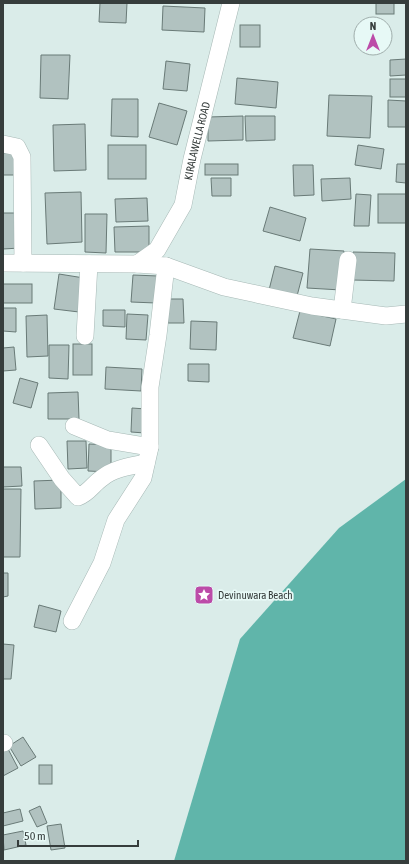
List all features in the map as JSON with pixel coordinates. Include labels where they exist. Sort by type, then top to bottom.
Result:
[{"type":"street","name":"KIRALAWELLA ROAD","points":[[137,264],[157,250],[183,205],[192,159],[231,3]]},
{"type":"street","points":[[3,144],[17,147],[22,157],[23,264]]},
{"type":"street","points":[[342,310],[348,260]]},
{"type":"street","points":[[3,263],[137,264],[166,266],[224,287],[312,306],[386,316],[406,314]]},
{"type":"street","points":[[85,336],[89,264]]},
{"type":"street","points":[[72,620],[102,563],[116,520],[143,478],[148,455],[150,387],[166,266]]},
{"type":"street","points":[[74,426],[148,455]]},
{"type":"street","points":[[39,445],[62,479],[78,497],[85,494],[102,477],[148,455]]},
{"type":"shaded area","points":[[406,479],[406,861],[174,861],[240,639],[339,528]]},
{"type":"building","points":[[100,3],[127,3],[126,23],[99,22]]},
{"type":"building","points":[[376,3],[394,3],[394,14],[376,14]]},
{"type":"building","points":[[163,6],[205,8],[204,32],[162,30]]},
{"type":"building","points":[[240,25],[260,25],[260,47],[240,47]]},
{"type":"building","points":[[41,55],[70,55],[68,99],[40,98]]},
{"type":"building","points":[[406,59],[406,75],[390,76],[390,60]]},
{"type":"building","points":[[166,61],[190,64],[187,91],[163,89]]},
{"type":"building","points":[[237,78],[278,82],[276,108],[235,104]]},
{"type":"building","points":[[390,79],[406,79],[406,97],[390,97]]},
{"type":"building","points":[[329,95],[372,96],[370,138],[327,136]]},
{"type":"building","points":[[112,99],[138,99],[138,137],[111,136]]},
{"type":"building","points":[[388,100],[406,101],[406,127],[388,127]]},
{"type":"building","points":[[159,103],[187,111],[177,145],[149,137]]},
{"type":"building","points":[[243,116],[243,140],[208,141],[208,117]]},
{"type":"building","points":[[245,116],[275,116],[275,140],[246,141]]},
{"type":"building","points":[[85,124],[86,170],[54,171],[53,125]]},
{"type":"building","points":[[108,145],[146,145],[146,179],[108,179]]},
{"type":"building","points":[[358,145],[384,149],[381,169],[355,165]]},
{"type":"building","points":[[15,152],[16,175],[3,175],[3,153]]},
{"type":"building","points":[[205,164],[238,164],[238,175],[205,175]]},
{"type":"building","points":[[397,164],[406,164],[406,183],[396,182]]},
{"type":"building","points":[[293,165],[313,165],[314,195],[294,196]]},
{"type":"building","points":[[211,178],[231,178],[231,196],[212,196]]},
{"type":"building","points":[[350,178],[351,199],[322,201],[321,179]]},
{"type":"building","points":[[81,192],[82,242],[47,244],[45,193]]},
{"type":"building","points":[[356,194],[371,195],[369,226],[354,226]]},
{"type":"building","points":[[378,194],[406,194],[406,223],[378,223]]},
{"type":"building","points":[[147,198],[148,221],[116,222],[115,199]]},
{"type":"building","points":[[270,207],[306,218],[300,241],[263,231]]},
{"type":"building","points":[[3,213],[18,213],[20,248],[3,249]]},
{"type":"building","points":[[85,214],[107,214],[106,253],[85,252]]},
{"type":"building","points":[[149,226],[149,252],[115,252],[114,227]]},
{"type":"building","points":[[310,249],[344,251],[341,290],[307,288]]},
{"type":"building","points":[[353,252],[395,253],[394,281],[352,280]]},
{"type":"building","points":[[275,266],[303,273],[297,296],[269,290]]},
{"type":"building","points":[[59,274],[84,278],[79,312],[54,309]]},
{"type":"building","points":[[133,275],[158,276],[156,303],[131,302]]},
{"type":"building","points":[[3,284],[32,284],[32,303],[3,303]]},
{"type":"building","points":[[167,299],[183,299],[184,323],[168,323]]},
{"type":"building","points":[[3,308],[16,308],[16,332],[3,331]]},
{"type":"building","points":[[103,310],[125,310],[125,327],[103,326]]},
{"type":"building","points":[[300,311],[336,319],[330,346],[293,338]]},
{"type":"building","points":[[127,314],[148,315],[146,340],[126,339]]},
{"type":"building","points":[[47,315],[48,356],[27,357],[26,316]]},
{"type":"building","points":[[191,321],[217,322],[216,350],[190,349]]},
{"type":"building","points":[[73,344],[92,344],[92,375],[73,375]]},
{"type":"building","points":[[49,345],[69,345],[68,379],[49,378]]},
{"type":"building","points":[[14,347],[16,370],[3,371],[3,348]]},
{"type":"building","points":[[188,364],[209,364],[209,382],[188,381]]},
{"type":"building","points":[[106,367],[142,369],[141,391],[105,389]]},
{"type":"building","points":[[20,378],[38,383],[31,408],[13,403]]},
{"type":"building","points":[[78,392],[79,419],[48,419],[48,393]]},
{"type":"building","points":[[132,408],[146,409],[145,433],[131,432]]},
{"type":"building","points":[[67,441],[86,441],[87,468],[68,469]]},
{"type":"building","points":[[89,444],[111,445],[111,472],[88,471]]},
{"type":"building","points":[[3,467],[21,467],[22,486],[3,487]]},
{"type":"building","points":[[61,480],[61,508],[35,509],[34,481]]},
{"type":"building","points":[[3,489],[21,489],[20,557],[3,557]]},
{"type":"building","points":[[3,573],[8,573],[8,596],[3,597]]},
{"type":"building","points":[[39,605],[61,611],[56,632],[34,627]]},
{"type":"building","points":[[3,644],[14,645],[11,679],[3,679]]},
{"type":"building","points":[[23,737],[36,757],[21,766],[9,746]]},
{"type":"building","points":[[7,747],[18,768],[3,776],[3,749]]},
{"type":"building","points":[[39,765],[52,765],[52,784],[39,784]]},
{"type":"building","points":[[40,806],[47,823],[37,827],[29,811]]},
{"type":"building","points":[[20,809],[23,821],[3,826],[3,813]]},
{"type":"building","points":[[61,824],[65,848],[51,850],[47,826]]},
{"type":"building","points":[[23,831],[26,845],[4,850],[3,835]]},
{"type":"place","name":"Devinuwara Beach","points":[[204,595]]}]
